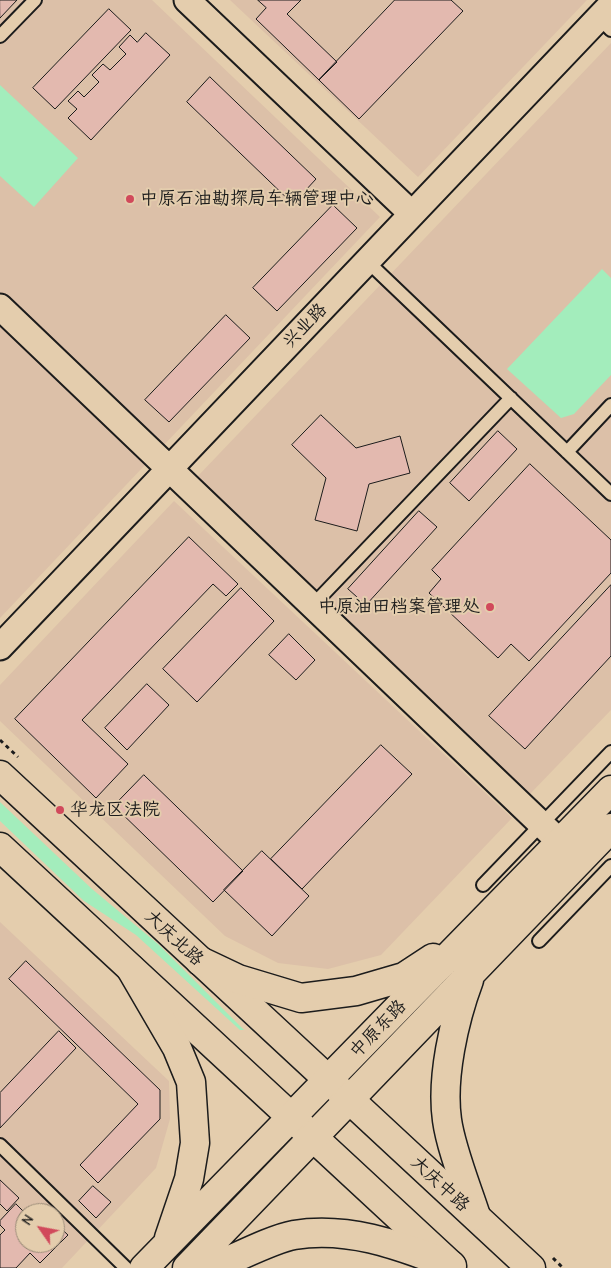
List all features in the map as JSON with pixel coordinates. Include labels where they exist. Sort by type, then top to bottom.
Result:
[{"type":"main road","name":"大庆北路","points":[[0,775],[349,1100]]},
{"type":"main road","name":"中原东路","points":[[144,1268],[474,931],[550,833],[611,790]]},
{"type":"main road","name":"中原东路","points":[[187,1268],[611,828]]},
{"type":"main road","points":[[0,848],[453,1266]]},
{"type":"main road","points":[[200,961],[238,979],[301,998],[356,991],[404,977],[474,931]]},
{"type":"main road","points":[[131,969],[177,1048],[191,1082],[195,1144],[189,1179],[166,1246]]},
{"type":"main road","points":[[472,972],[460,1005],[445,1089],[447,1121],[476,1216]]},
{"type":"main road","name":"大庆中路","points":[[349,1100],[532,1268]]},
{"type":"main road","points":[[212,1268],[293,1236],[340,1232],[384,1240],[453,1266]]},
{"type":"street","points":[[187,0],[412,214]]},
{"type":"street","name":"兴业路","points":[[0,647],[412,214],[607,18]]},
{"type":"street","points":[[0,307],[550,833]]},
{"type":"lane","points":[[0,36],[35,0]]},
{"type":"lane","points":[[367,261],[611,494]]},
{"type":"lane","points":[[312,606],[511,398]]},
{"type":"lane","points":[[568,452],[611,405]]},
{"type":"lane","points":[[483,885],[550,833],[611,752]]},
{"type":"lane","points":[[539,941],[611,866]]},
{"type":"lane","points":[[0,1145],[126,1268]]},
{"type":"shaded area","points":[[0,0],[152,0],[380,217],[0,618]]},
{"type":"shaded area","points":[[230,0],[587,0],[418,177]]},
{"type":"shaded area","points":[[611,43],[611,710],[529,795],[197,477]]},
{"type":"shaded area","points":[[174,501],[512,818],[381,955],[328,969],[278,963],[225,936],[0,721],[0,685]]},
{"type":"shaded area","points":[[0,922],[169,1081],[170,1119],[156,1168],[62,1268],[0,1268]]},
{"type":"green space","points":[[0,85],[78,158],[34,207],[0,176]]},
{"type":"green space","points":[[602,269],[611,278],[611,375],[574,414],[561,418],[507,369]]},
{"type":"green space","points":[[0,802],[92,889],[158,944],[244,1030],[240,1030],[136,935],[84,901],[0,821]]},
{"type":"building","points":[[0,0],[17,0],[0,18]]},
{"type":"building","points":[[258,0],[301,0],[287,14],[337,62],[319,80],[256,19],[266,8]]},
{"type":"building","points":[[395,0],[451,0],[463,11],[359,119],[319,80]]},
{"type":"building","points":[[109,9],[131,30],[55,109],[33,88]]},
{"type":"building","points":[[146,33],[170,55],[91,140],[68,118],[77,109],[68,101],[78,91],[84,97],[99,82],[92,75],[103,64],[110,70],[126,54],[119,47],[130,35],[137,42]]},
{"type":"building","points":[[210,77],[316,179],[293,204],[187,102]]},
{"type":"building","points":[[333,205],[357,228],[277,311],[253,288]]},
{"type":"building","points":[[226,315],[250,338],[169,422],[145,400]]},
{"type":"building","points":[[321,415],[356,448],[400,436],[410,473],[369,484],[357,531],[315,520],[326,478],[292,445]]},
{"type":"building","points":[[498,431],[517,449],[469,501],[450,483]]},
{"type":"building","points":[[530,464],[611,540],[611,573],[529,661],[511,644],[498,658],[429,593],[441,579],[432,570]]},
{"type":"building","points":[[419,511],[437,527],[366,605],[348,589]]},
{"type":"building","points":[[189,537],[238,584],[226,596],[213,584],[82,720],[128,764],[96,798],[15,719]]},
{"type":"building","points":[[611,585],[611,656],[525,749],[489,716]]},
{"type":"building","points":[[241,588],[274,621],[197,702],[163,669]]},
{"type":"building","points":[[289,634],[315,660],[296,680],[269,655]]},
{"type":"building","points":[[147,684],[169,705],[127,750],[105,728]]},
{"type":"building","points":[[381,745],[412,774],[302,889],[271,859]]},
{"type":"building","points":[[144,775],[243,871],[213,902],[114,806]]},
{"type":"building","points":[[262,851],[309,896],[272,936],[224,890]]},
{"type":"building","points":[[26,961],[160,1090],[160,1119],[98,1183],[80,1165],[138,1104],[9,979]]},
{"type":"building","points":[[59,1031],[76,1048],[0,1128],[0,1093]]},
{"type":"building","points":[[0,1180],[19,1198],[7,1211],[0,1204]]},
{"type":"building","points":[[93,1186],[111,1202],[96,1218],[79,1201]]},
{"type":"building","points":[[15,1205],[15,1253],[30,1253],[16,1268],[0,1268],[0,1235],[5,1230],[0,1225],[0,1221]]},
{"type":"building","points":[[30,1253],[50,1253],[40,1263]]},
{"type":"place","name":"中原石油勘探局车辆管理中心","points":[[130,199]]},
{"type":"place","name":"中原油田档案管理处","points":[[490,607]]},
{"type":"place","name":"华龙区法院","points":[[60,810]]}]
